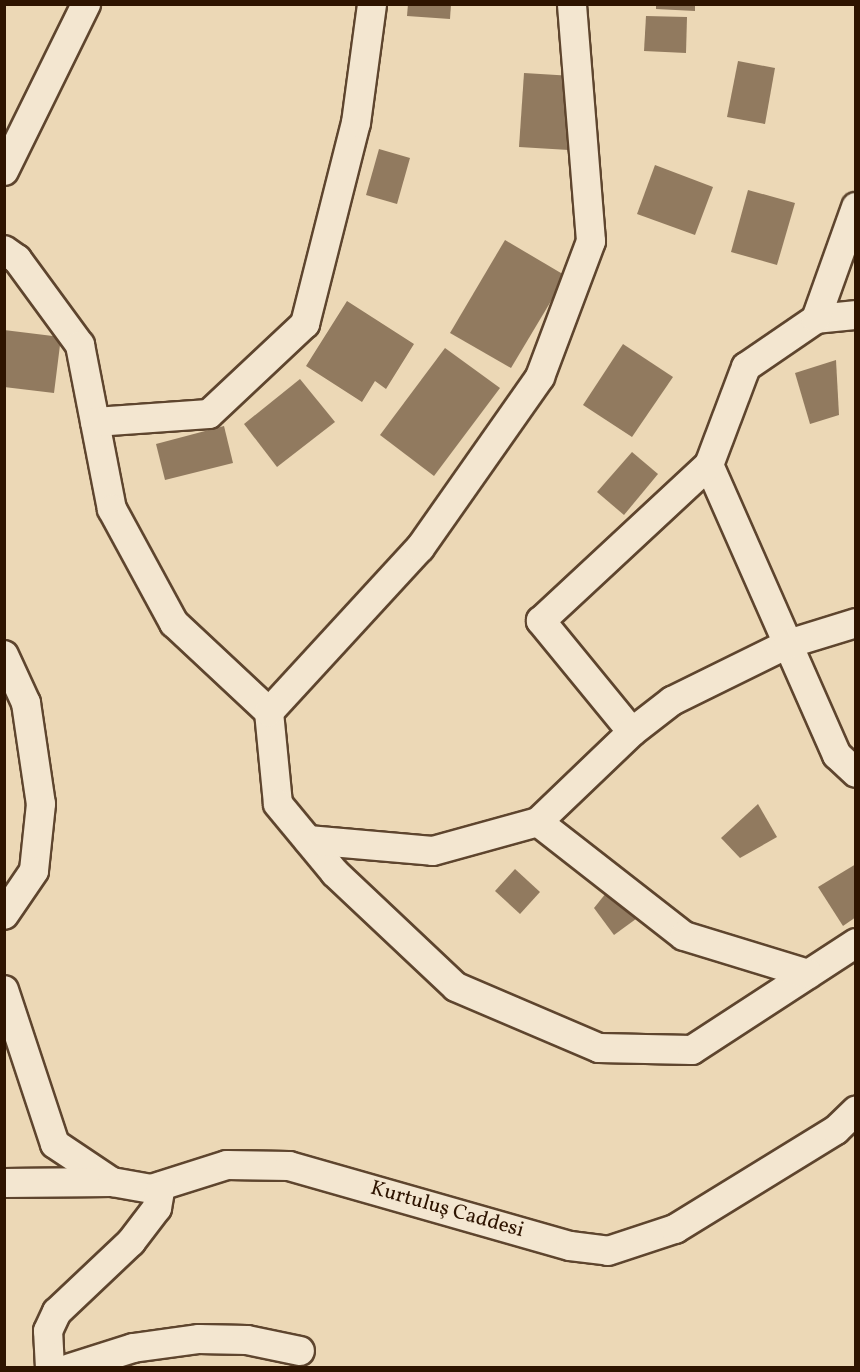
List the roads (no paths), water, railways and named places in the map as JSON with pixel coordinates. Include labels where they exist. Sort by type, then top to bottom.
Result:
[{"type":"street","points":[[4,171],[86,4]]},
{"type":"street","points":[[95,422],[209,414],[305,324],[356,123],[372,4]]},
{"type":"street","points":[[269,712],[420,548],[540,377],[591,241],[573,4]]},
{"type":"street","points":[[816,319],[855,207]]},
{"type":"street","points":[[4,250],[17,259],[80,345],[112,509],[174,623],[269,712],[278,804],[335,873],[456,987],[599,1047],[692,1050],[855,943]]},
{"type":"street","points":[[632,732],[541,621],[709,465],[746,367],[816,319],[855,315]]},
{"type":"street","points":[[709,465],[837,755],[855,773]]},
{"type":"street","points":[[308,840],[433,851],[538,822],[632,732],[672,701],[788,644],[855,623]]},
{"type":"street","points":[[4,655],[26,703],[41,804],[34,871],[4,915]]},
{"type":"street","points":[[538,822],[684,936],[808,974]]},
{"type":"street","points":[[4,990],[55,1144],[112,1182]]},
{"type":"street","name":"Kurtuluş Caddesi","points":[[4,1183],[112,1182],[151,1189],[226,1165],[289,1166],[570,1246],[608,1251],[675,1229],[836,1130],[855,1111]]},
{"type":"street","points":[[50,1368],[48,1331],[57,1312],[131,1242],[157,1208],[161,1186]]},
{"type":"street","points":[[70,1368],[144,1346],[199,1339],[248,1340],[300,1351]]}]
